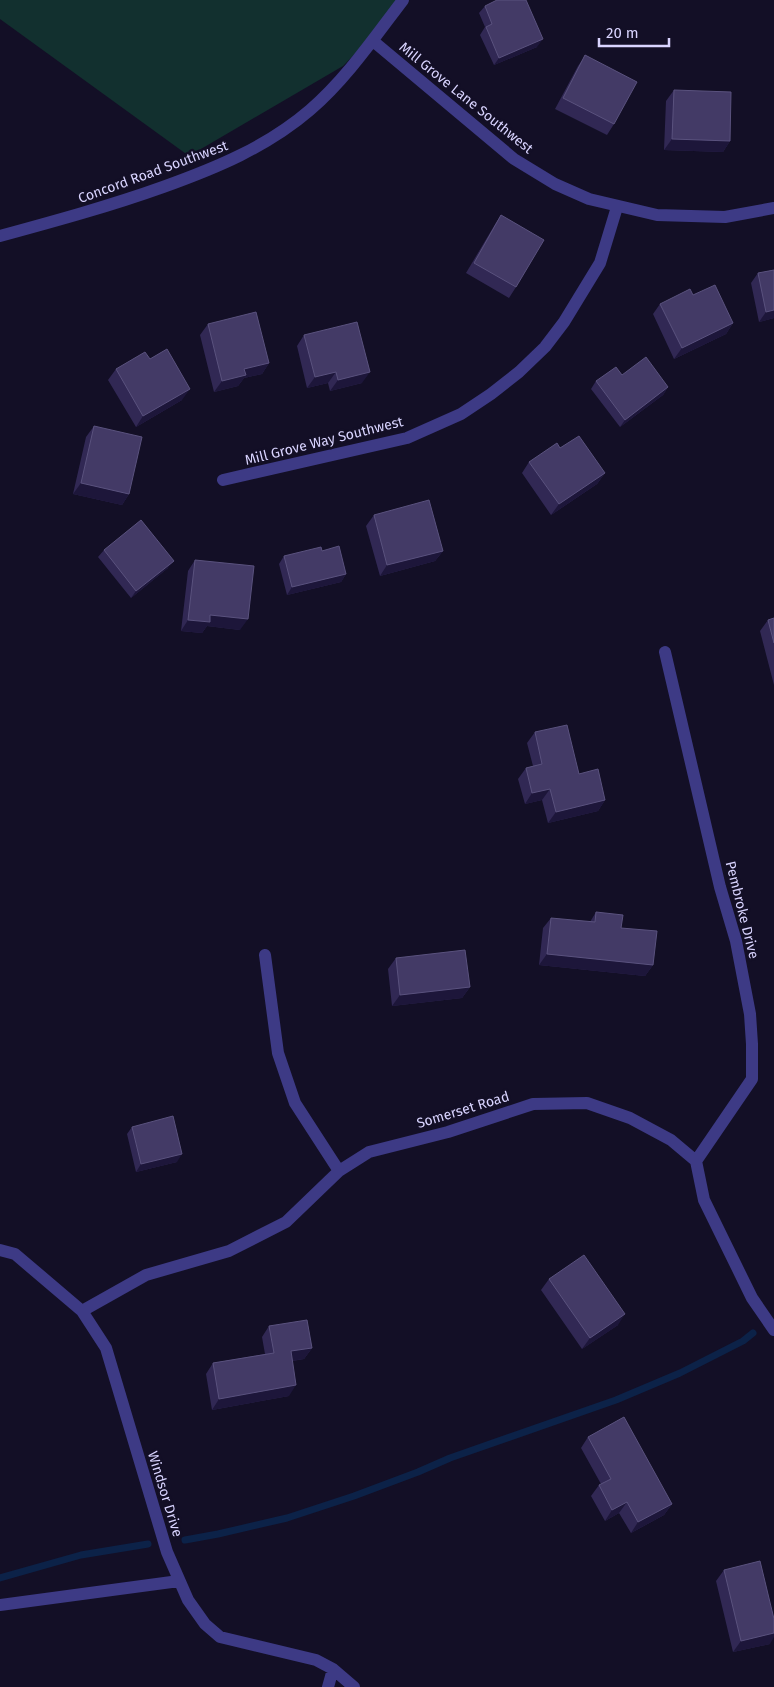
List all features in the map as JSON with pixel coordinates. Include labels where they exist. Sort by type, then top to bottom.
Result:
[{"type":"street","name":"Concord Road Southwest","points":[[0,236],[120,202],[190,177],[248,152],[311,109],[353,66],[403,0]]},
{"type":"street","name":"Mill Grove Lane Southwest","points":[[373,41],[514,160],[555,184],[589,199],[617,207],[658,214],[725,217],[774,208]]},
{"type":"street","name":"Mill Grove Way Southwest","points":[[223,480],[408,438],[461,414],[491,394],[546,347],[564,322],[600,263],[617,207]]},
{"type":"street","name":"Pembroke Drive","points":[[666,652],[720,887],[736,941],[750,1014],[752,1044],[752,1079],[696,1161]]},
{"type":"street","points":[[265,955],[278,1053],[295,1103],[340,1171]]},
{"type":"street","name":"Somerset Road","points":[[82,1311],[146,1275],[229,1251],[286,1222],[340,1171],[369,1152],[448,1132],[533,1104],[587,1103],[630,1118],[671,1140],[696,1161]]},
{"type":"street","points":[[696,1161],[704,1200],[752,1298],[774,1330]]},
{"type":"street","name":"Windsor Drive","points":[[0,1250],[15,1254],[82,1311],[106,1348],[167,1552],[188,1600],[205,1624],[220,1637],[316,1660],[333,1669],[354,1687]]},
{"type":"street","points":[[0,1605],[180,1581]]},
{"type":"street","points":[[328,1687],[333,1669]]},
{"type":"green space","points":[[0,0],[407,0],[343,66],[189,156],[0,19]]},
{"type":"building","points":[[497,0],[526,0],[543,39],[499,58],[486,27],[492,24],[485,6]]},
{"type":"building","points":[[585,55],[637,82],[614,124],[563,98]]},
{"type":"building","points":[[674,90],[731,92],[730,141],[672,139]]},
{"type":"building","points":[[501,215],[544,240],[516,287],[474,263]]},
{"type":"building","points":[[774,270],[774,310],[766,312],[758,273]]},
{"type":"building","points":[[715,285],[733,323],[682,348],[660,304],[690,289],[693,295]]},
{"type":"building","points":[[256,312],[269,363],[244,369],[246,375],[222,381],[208,324]]},
{"type":"building","points":[[357,322],[370,372],[338,380],[336,372],[315,377],[304,335]]},
{"type":"building","points":[[167,349],[190,389],[143,416],[116,369],[145,352],[150,359]]},
{"type":"building","points":[[646,357],[668,387],[625,420],[596,381],[616,367],[622,375]]},
{"type":"building","points":[[94,426],[142,437],[129,494],[81,483]]},
{"type":"building","points":[[579,436],[605,473],[559,504],[529,462],[557,443],[560,448]]},
{"type":"building","points":[[429,500],[443,551],[387,565],[374,515]]},
{"type":"building","points":[[141,520],[174,561],[136,591],[104,550]]},
{"type":"building","points":[[339,546],[346,574],[292,587],[284,556],[321,547],[322,551]]},
{"type":"building","points":[[195,560],[254,566],[248,619],[210,615],[210,622],[188,620]]},
{"type":"building","points":[[774,618],[774,643],[768,620]]},
{"type":"building","points":[[567,725],[579,774],[598,769],[605,800],[556,812],[550,789],[532,793],[526,768],[542,764],[535,732]]},
{"type":"building","points":[[596,912],[623,915],[621,928],[657,931],[653,965],[547,954],[551,918],[595,922]]},
{"type":"building","points":[[465,950],[470,987],[400,995],[396,958]]},
{"type":"building","points":[[173,1116],[182,1154],[141,1164],[132,1127]]},
{"type":"building","points":[[584,1255],[625,1314],[590,1338],[549,1279]]},
{"type":"building","points":[[307,1320],[312,1348],[291,1351],[296,1385],[219,1399],[213,1363],[274,1353],[269,1326]]},
{"type":"building","points":[[624,1417],[672,1504],[638,1522],[627,1502],[612,1510],[599,1485],[611,1479],[588,1437]]},
{"type":"building","points":[[760,1561],[774,1619],[774,1633],[741,1641],[724,1570]]},
{"type":"waterway","points":[[185,1540],[287,1518],[354,1496],[450,1458],[616,1400],[680,1373],[743,1341],[753,1333]]},
{"type":"waterway","points":[[0,1578],[81,1555],[148,1544]]}]
